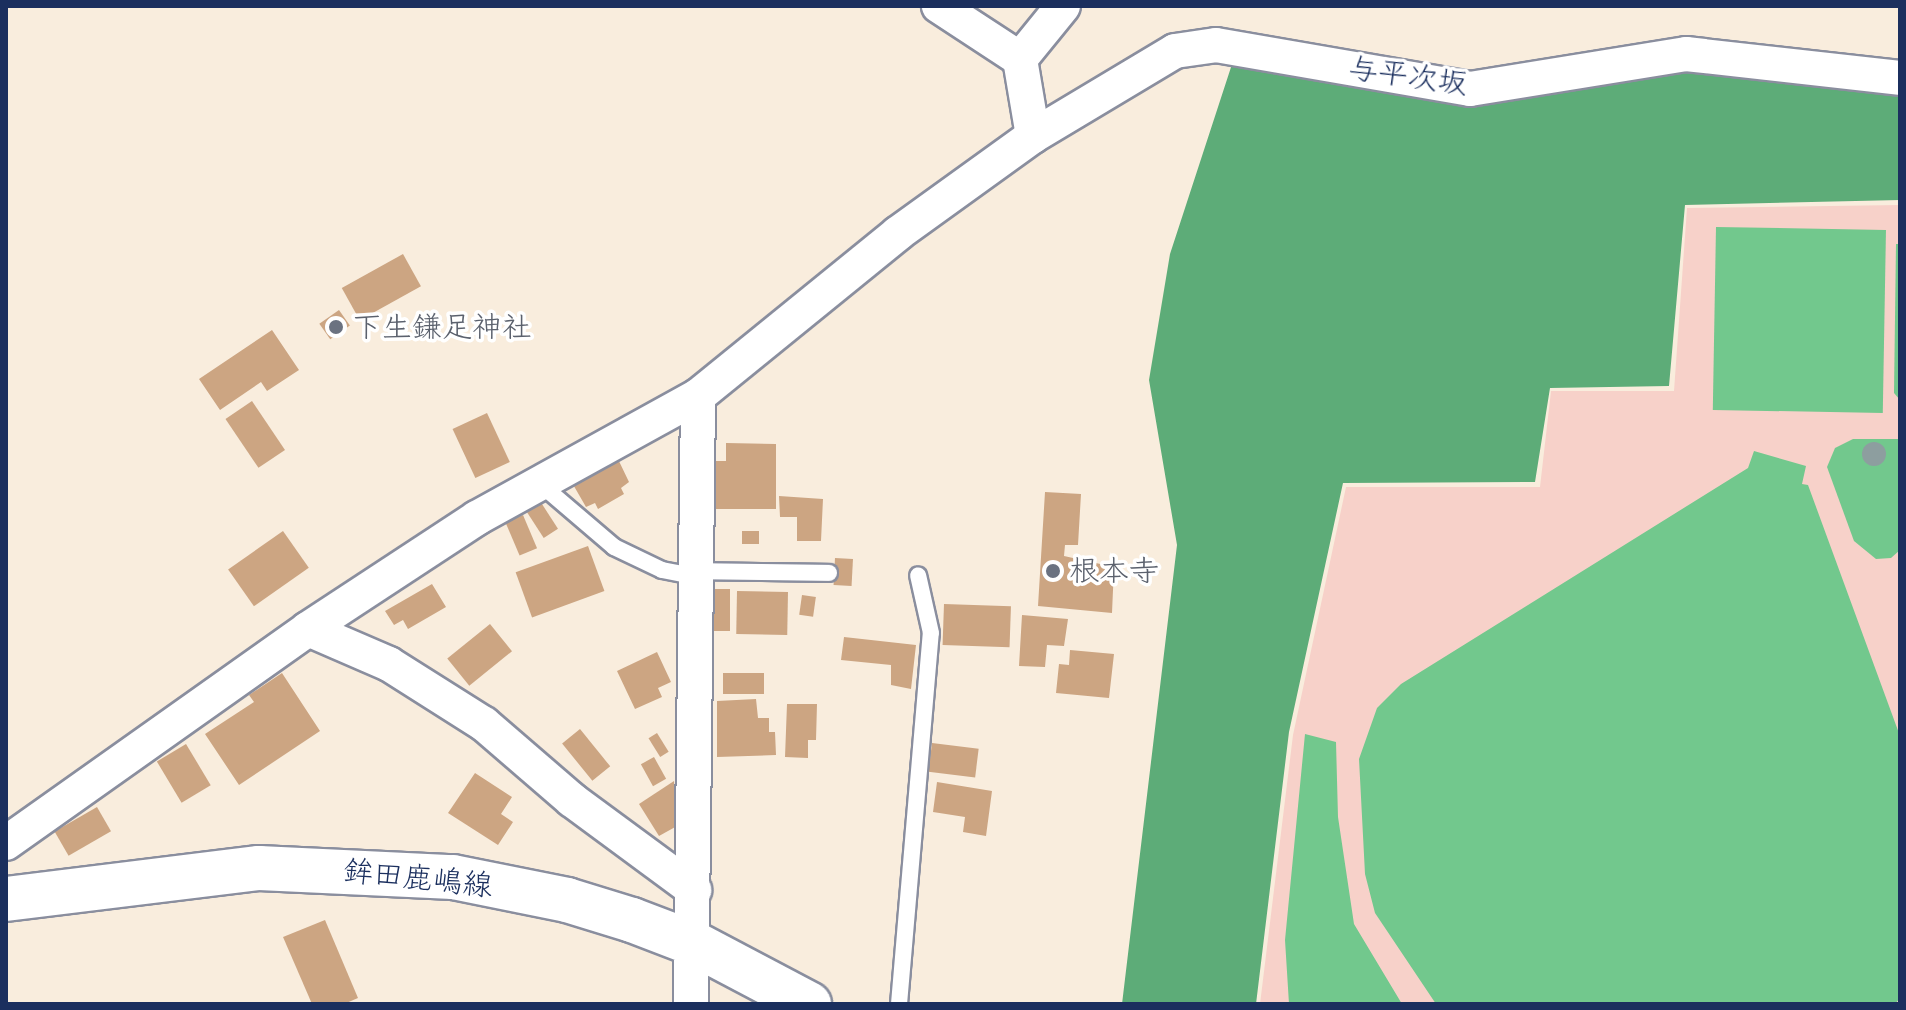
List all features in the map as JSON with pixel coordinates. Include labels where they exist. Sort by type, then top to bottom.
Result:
[{"type":"main road","name":"鉾田鹿嶋線","points":[[6,899],[245,869],[350,869],[453,877],[567,900],[695,944],[809,1004]]},
{"type":"street","points":[[939,6],[1020,59],[1033,136]]},
{"type":"street","points":[[1020,59],[1063,6]]},
{"type":"street","name":"与平次坂","points":[[6,843],[308,629],[538,482],[698,396],[897,234],[1033,136],[1175,51],[1216,45],[1470,89],[1686,54],[1900,78]]},
{"type":"street","points":[[691,1004],[695,944],[692,574],[698,396]]},
{"type":"street","points":[[308,629],[389,664],[484,724],[572,800],[694,890]]},
{"type":"lane","points":[[538,482],[614,547],[662,570],[692,574],[829,573]]},
{"type":"lane","points":[[899,1004],[931,633],[918,575]]},
{"type":"shaded area","points":[[1900,205],[1900,1004],[1260,1004],[1293,735],[1346,487],[1540,487],[1551,391],[1674,391],[1687,208]]},
{"type":"green space","points":[[1234,58],[1356,80],[1708,68],[1900,83],[1900,200],[1685,205],[1669,386],[1550,388],[1535,482],[1343,483],[1289,732],[1256,1004],[1122,1004],[1177,545],[1149,380],[1170,254]]},
{"type":"green space","points":[[1716,227],[1886,230],[1883,413],[1713,410]]},
{"type":"green space","points":[[1896,244],[1900,244],[1900,400],[1894,393]]},
{"type":"green space","points":[[1853,439],[1900,439],[1900,550],[1891,558],[1876,559],[1854,541],[1827,467],[1835,448]]},
{"type":"green space","points":[[1754,451],[1806,466],[1802,484],[1808,485],[1900,736],[1900,998],[1895,1004],[1436,1004],[1375,913],[1365,874],[1359,759],[1377,708],[1401,684],[1748,468]]},
{"type":"green space","points":[[1305,734],[1336,742],[1338,817],[1354,924],[1402,1004],[1289,1004],[1285,940]]},
{"type":"building","points":[[403,254],[421,286],[360,320],[342,288]]},
{"type":"building","points":[[339,310],[350,326],[330,339],[319,324]]},
{"type":"building","points":[[272,330],[299,370],[267,391],[261,382],[220,410],[199,379]]},
{"type":"building","points":[[252,401],[285,450],[258,468],[225,419]]},
{"type":"building","points":[[487,413],[510,462],[475,478],[453,429]]},
{"type":"building","points":[[726,443],[776,444],[776,509],[714,509],[714,461],[726,461]]},
{"type":"building","points":[[617,457],[629,482],[621,488],[624,494],[598,509],[595,503],[586,507],[571,481]]},
{"type":"building","points":[[1045,492],[1081,494],[1078,545],[1065,545],[1064,556],[1114,567],[1112,613],[1038,606]]},
{"type":"building","points":[[779,496],[823,499],[821,541],[797,541],[797,517],[780,517]]},
{"type":"building","points":[[540,501],[558,529],[544,538],[526,510]]},
{"type":"building","points":[[523,515],[537,548],[520,556],[506,522]]},
{"type":"building","points":[[283,531],[309,568],[254,606],[228,569]]},
{"type":"building","points":[[742,531],[759,531],[759,544],[742,544]]},
{"type":"building","points":[[588,546],[604,591],[532,617],[516,572]]},
{"type":"building","points":[[835,558],[853,559],[852,586],[834,585]]},
{"type":"building","points":[[432,584],[446,607],[408,629],[403,620],[394,625],[385,611]]},
{"type":"building","points":[[704,589],[730,589],[730,631],[704,631]]},
{"type":"building","points":[[737,591],[788,592],[787,635],[736,634]]},
{"type":"building","points":[[802,595],[816,597],[813,617],[799,615]]},
{"type":"building","points":[[944,604],[1011,606],[1010,647],[943,645]]},
{"type":"building","points":[[1022,615],[1068,619],[1064,646],[1047,645],[1045,667],[1019,666]]},
{"type":"building","points":[[490,624],[512,651],[469,686],[447,659]]},
{"type":"building","points":[[844,637],[916,645],[911,689],[891,685],[891,665],[841,660]]},
{"type":"building","points":[[1070,650],[1114,654],[1109,698],[1056,693],[1059,664],[1069,665]]},
{"type":"building","points":[[657,652],[671,682],[658,688],[662,697],[635,709],[617,671]]},
{"type":"building","points":[[282,673],[320,731],[239,785],[205,734],[254,702],[249,695]]},
{"type":"building","points":[[723,673],[764,673],[764,694],[723,694]]},
{"type":"building","points":[[756,699],[758,718],[769,718],[769,732],[775,732],[776,755],[717,757],[717,701]]},
{"type":"building","points":[[787,704],[817,704],[816,740],[808,740],[808,758],[785,757]]},
{"type":"building","points":[[580,729],[610,766],[592,781],[562,743]]},
{"type":"building","points":[[657,733],[669,752],[660,757],[649,738]]},
{"type":"building","points":[[932,743],[979,749],[975,778],[928,772]]},
{"type":"building","points":[[186,744],[211,785],[182,803],[157,762]]},
{"type":"building","points":[[654,757],[666,779],[653,786],[641,764]]},
{"type":"building","points":[[475,773],[512,797],[501,814],[513,822],[498,845],[448,813]]},
{"type":"building","points":[[674,781],[677,826],[659,836],[639,804]]},
{"type":"building","points":[[937,782],[992,791],[986,836],[963,832],[965,817],[933,812]]},
{"type":"building","points":[[97,807],[111,831],[69,856],[55,832]]},
{"type":"building","points":[[325,920],[358,998],[344,1004],[312,1004],[283,937]]},
{"type":"place","name":"下生鎌足神社","points":[[336,327]]},
{"type":"place","name":"根本寺","points":[[1053,571]]}]
